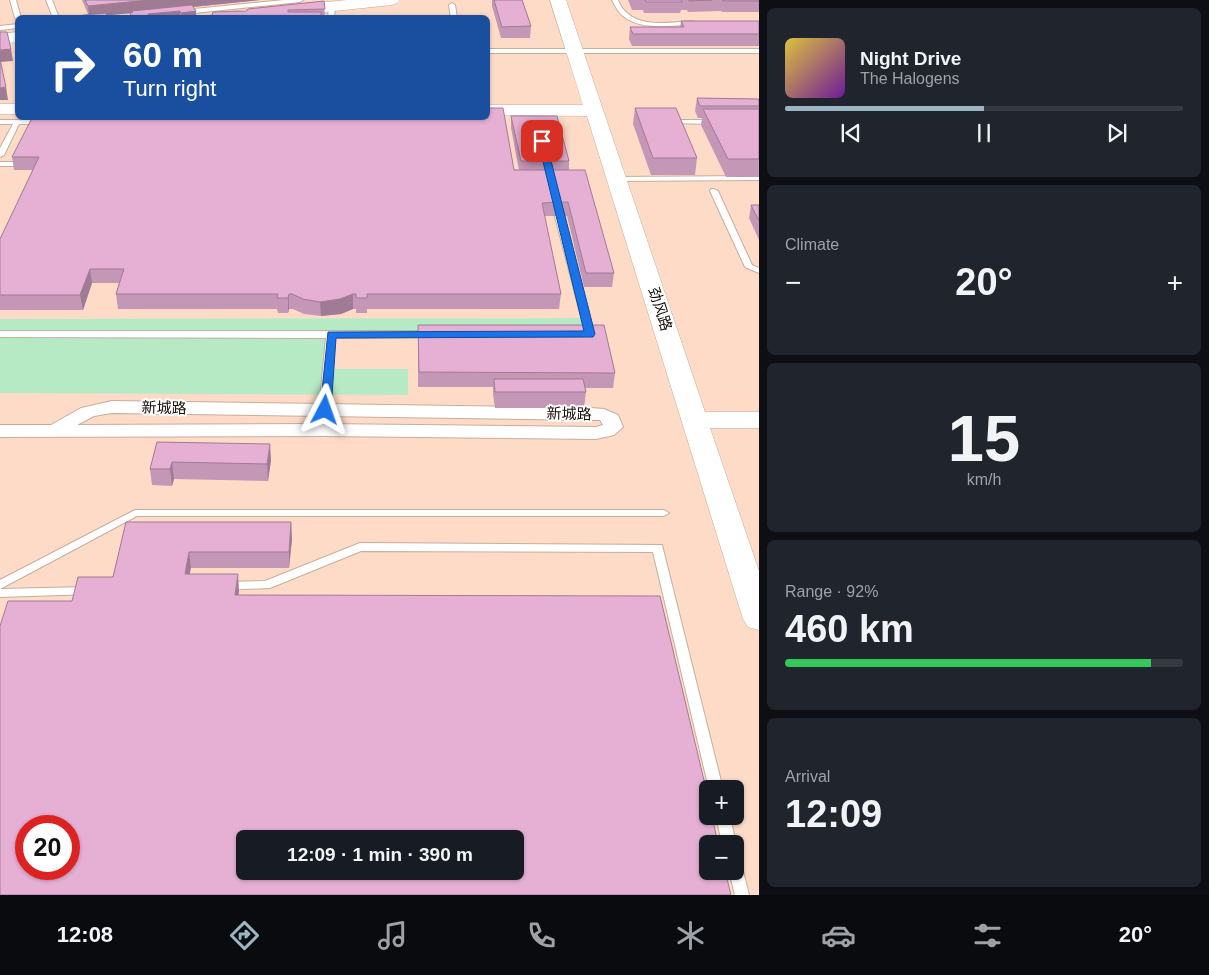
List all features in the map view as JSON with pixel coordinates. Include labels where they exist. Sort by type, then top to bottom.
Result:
[{"type":"street","points":[[274,15],[331,12],[392,0]]},
{"type":"street","name":"劲风路","points":[[558,0],[578,51],[622,179],[704,426],[759,620]]},
{"type":"street","name":"劲风路","points":[[568,0],[578,51],[594,111],[622,179]]},
{"type":"street","points":[[0,39],[15,37]]},
{"type":"street","points":[[0,109],[15,115]]},
{"type":"street","points":[[490,110],[594,111]]},
{"type":"street","name":"新城路","points":[[0,431],[54,432],[322,430],[596,433],[613,428],[611,419],[604,415],[591,414],[112,407],[80,413],[54,432]]},
{"type":"street","points":[[704,426],[759,420]]},
{"type":"street","points":[[704,426],[759,432]]},
{"type":"street","name":"劲风路","points":[[704,426],[759,570]]},
{"type":"lane","points":[[13,0],[17,15]]},
{"type":"lane","points":[[49,0],[55,15]]},
{"type":"lane","points":[[174,13],[300,0]]},
{"type":"lane","points":[[615,0],[622,13],[630,18],[653,23],[701,23]]},
{"type":"lane","points":[[452,5],[454,15]]},
{"type":"lane","points":[[0,28],[15,26]]},
{"type":"lane","points":[[490,50],[759,51]]},
{"type":"lane","points":[[0,122],[15,117]]},
{"type":"lane","points":[[0,155],[15,120]]},
{"type":"lane","points":[[42,120],[55,122]]},
{"type":"lane","points":[[664,122],[721,122]]},
{"type":"lane","points":[[0,164],[38,164]]},
{"type":"lane","points":[[622,179],[759,178]]},
{"type":"lane","points":[[714,190],[749,267],[759,271]]},
{"type":"lane","points":[[555,199],[590,334],[580,334]]},
{"type":"lane","points":[[0,334],[441,334]]},
{"type":"lane","points":[[322,430],[331,334]]},
{"type":"lane","points":[[0,585],[135,513],[664,513]]},
{"type":"lane","points":[[216,587],[266,585],[360,547],[658,548],[714,780]]},
{"type":"lane","points":[[0,593],[98,590]]},
{"type":"lane","points":[[738,880],[742,895]]},
{"type":"shaded area","points":[[0,0],[759,0],[759,895],[0,895]]},
{"type":"green space","points":[[585,318],[590,334],[331,335],[328,369],[408,369],[408,395],[0,393],[0,319]]},
{"type":"building","points":[[85,0],[149,0],[88,6]]},
{"type":"building","points":[[494,0],[522,0],[531,26],[502,27]]},
{"type":"building","points":[[645,0],[681,0],[682,2],[646,2]]},
{"type":"building","points":[[759,0],[759,1],[723,1]]},
{"type":"building","points":[[324,1],[325,9],[288,10],[288,12],[321,12],[321,15],[212,15],[213,12],[247,11],[248,9]]},
{"type":"building","points":[[192,5],[196,11],[131,15],[132,11]]},
{"type":"building","points":[[106,13],[107,15],[85,15]]},
{"type":"building","points":[[681,21],[759,21],[759,34],[633,34],[630,27],[684,27]]},
{"type":"building","points":[[0,32],[7,32],[11,49],[0,50]]},
{"type":"building","points":[[0,59],[6,87],[0,88]]},
{"type":"building","points":[[697,98],[759,99],[759,106],[700,106]]},
{"type":"building","points":[[490,108],[503,108],[514,170],[585,170],[614,273],[586,273],[568,202],[542,203],[561,294],[367,294],[367,298],[356,298],[356,294],[353,294],[340,299],[320,302],[303,299],[292,294],[289,294],[288,298],[277,298],[278,294],[116,294],[124,269],[90,269],[80,295],[0,295],[0,239],[39,157],[12,157],[31,120],[490,120]]},
{"type":"building","points":[[635,108],[676,108],[697,158],[653,158]]},
{"type":"building","points":[[703,109],[759,109],[759,159],[728,159]]},
{"type":"building","points":[[511,116],[557,116],[569,161],[521,161]]},
{"type":"building","points":[[751,205],[759,205],[759,221]]},
{"type":"building","points":[[418,325],[604,325],[615,373],[419,372]]},
{"type":"building","points":[[494,379],[583,379],[586,392],[495,392]]},
{"type":"building","points":[[157,442],[270,444],[267,464],[172,462],[170,469],[150,469]]},
{"type":"building","points":[[126,522],[291,522],[289,552],[189,552],[185,574],[238,574],[235,595],[660,596],[704,780],[699,780],[699,825],[714,825],[716,835],[699,835],[699,880],[727,880],[731,895],[0,895],[0,626],[8,601],[72,601],[78,577],[113,577]]},
{"type":"route","points":[[325,410],[331,334],[590,334],[550,180],[542,141]]}]
